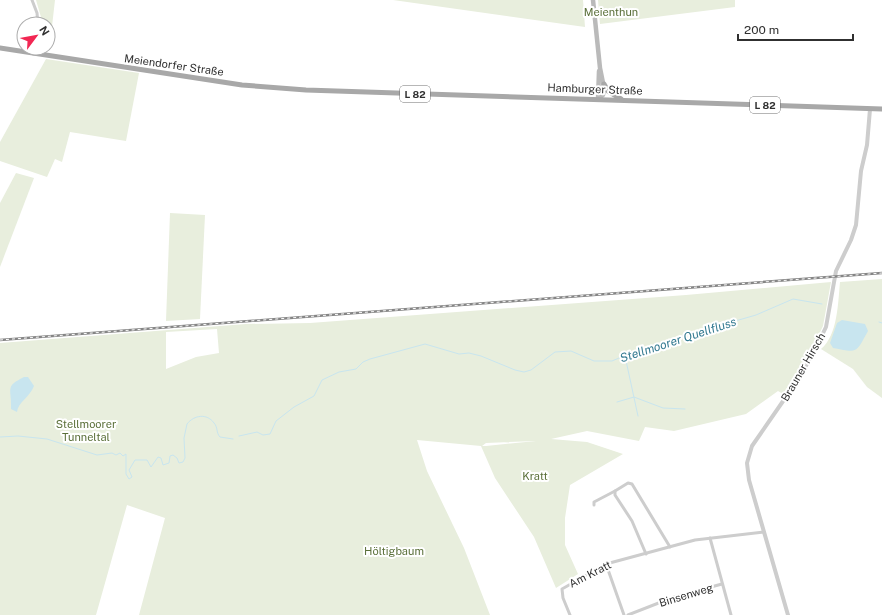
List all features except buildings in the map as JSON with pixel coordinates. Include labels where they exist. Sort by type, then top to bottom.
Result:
[{"type":"main road","points":[[593,0],[600,68],[604,84],[604,94],[598,99]]},
{"type":"main road","name":"Meiendorfer Straße","points":[[0,48],[16,49]]},
{"type":"main road","name":"Meiendorfer Straße","points":[[56,54],[242,85],[306,90]]},
{"type":"main road","points":[[598,99],[600,68]]},
{"type":"main road","points":[[604,84],[608,91],[622,100]]},
{"type":"main road","name":"Hamburger Straße","points":[[306,90],[882,109]]},
{"type":"street","points":[[32,0],[37,16]]},
{"type":"street","name":"Brauner Hirsch","points":[[788,615],[748,476],[748,454],[807,364],[826,327],[836,271],[851,240],[856,225],[861,171],[867,145],[870,109]]},
{"type":"street","points":[[594,505],[594,502],[628,483],[632,484],[670,547]]},
{"type":"street","points":[[615,491],[615,495],[632,521],[646,554]]},
{"type":"street","name":"Am Kratt","points":[[570,615],[563,598],[562,589],[606,564],[710,538],[764,532]]},
{"type":"street","points":[[710,538],[731,615]]},
{"type":"street","points":[[606,564],[624,615]]},
{"type":"street","name":"Binsenweg","points":[[628,615],[674,597],[722,584]]},
{"type":"green space","points":[[36,0],[55,0],[53,16],[41,16]]},
{"type":"green space","points":[[393,0],[583,0],[585,27]]},
{"type":"green space","name":"Meienthun","points":[[598,0],[735,0],[735,7],[600,24]]},
{"type":"green space","points":[[46,59],[139,73],[126,141],[70,132],[62,162],[55,159],[47,177],[0,161],[0,142]]},
{"type":"green space","points":[[16,173],[34,178],[0,267],[0,203]]},
{"type":"green space","points":[[170,213],[205,215],[200,319],[166,321]]},
{"type":"green space","points":[[882,279],[882,398],[867,387],[853,369],[821,349],[827,343],[834,327],[838,308],[840,282]]},
{"type":"green space","points":[[831,282],[823,326],[812,349],[783,394],[778,391],[746,414],[674,431],[645,427],[639,441],[587,431],[551,439],[587,442],[623,454],[570,485],[565,518],[565,545],[578,574],[556,588],[534,537],[495,478],[481,446],[417,440],[427,471],[464,548],[490,615],[139,615],[165,518],[127,505],[96,615],[0,615],[0,343],[246,324],[310,323],[686,295]],"holes":[[[217,329],[219,353],[196,357],[166,369],[166,332]],[[536,441],[486,446],[482,446],[486,443]]]},
{"type":"water","points":[[842,320],[865,324],[868,331],[861,344],[855,350],[847,351],[833,348],[830,343],[837,323]]},
{"type":"water","points":[[24,377],[28,377],[34,386],[18,408],[17,412],[11,409],[10,389],[14,383]]},
{"type":"waterway","name":"Stellmoorer Quellfluss","points":[[239,436],[257,432],[263,435],[270,434],[276,421],[294,407],[314,396],[322,380],[339,372],[356,369],[363,362],[370,359],[425,344],[459,354],[469,353],[481,356],[515,370],[524,372],[531,370],[555,352],[571,351],[594,361],[612,361],[633,352],[756,315],[793,299],[822,304]]},
{"type":"waterway","points":[[625,356],[638,416]]},
{"type":"waterway","points":[[617,402],[634,397],[663,408],[685,409]]},
{"type":"waterway","name":"Stellmoorer Quellfluss","points":[[0,437],[18,436],[47,439],[97,455],[112,453],[116,455],[120,453],[123,456],[126,454],[126,474],[129,479],[132,477],[129,470],[135,460],[147,460],[151,467],[158,457],[161,458],[163,465],[169,463],[170,456],[173,455],[177,458],[179,463],[183,462],[185,458],[184,438],[187,424],[197,417],[200,416],[211,420],[220,437],[233,439]]},
{"type":"railway","points":[[0,340],[882,273]]},
{"type":"park label","name":"Stellmoorer Tunneltal","points":[[86,430]]},
{"type":"park label","name":"Kratt","points":[[535,476]]},
{"type":"park label","name":"Höltigbaum","points":[[394,551]]}]
